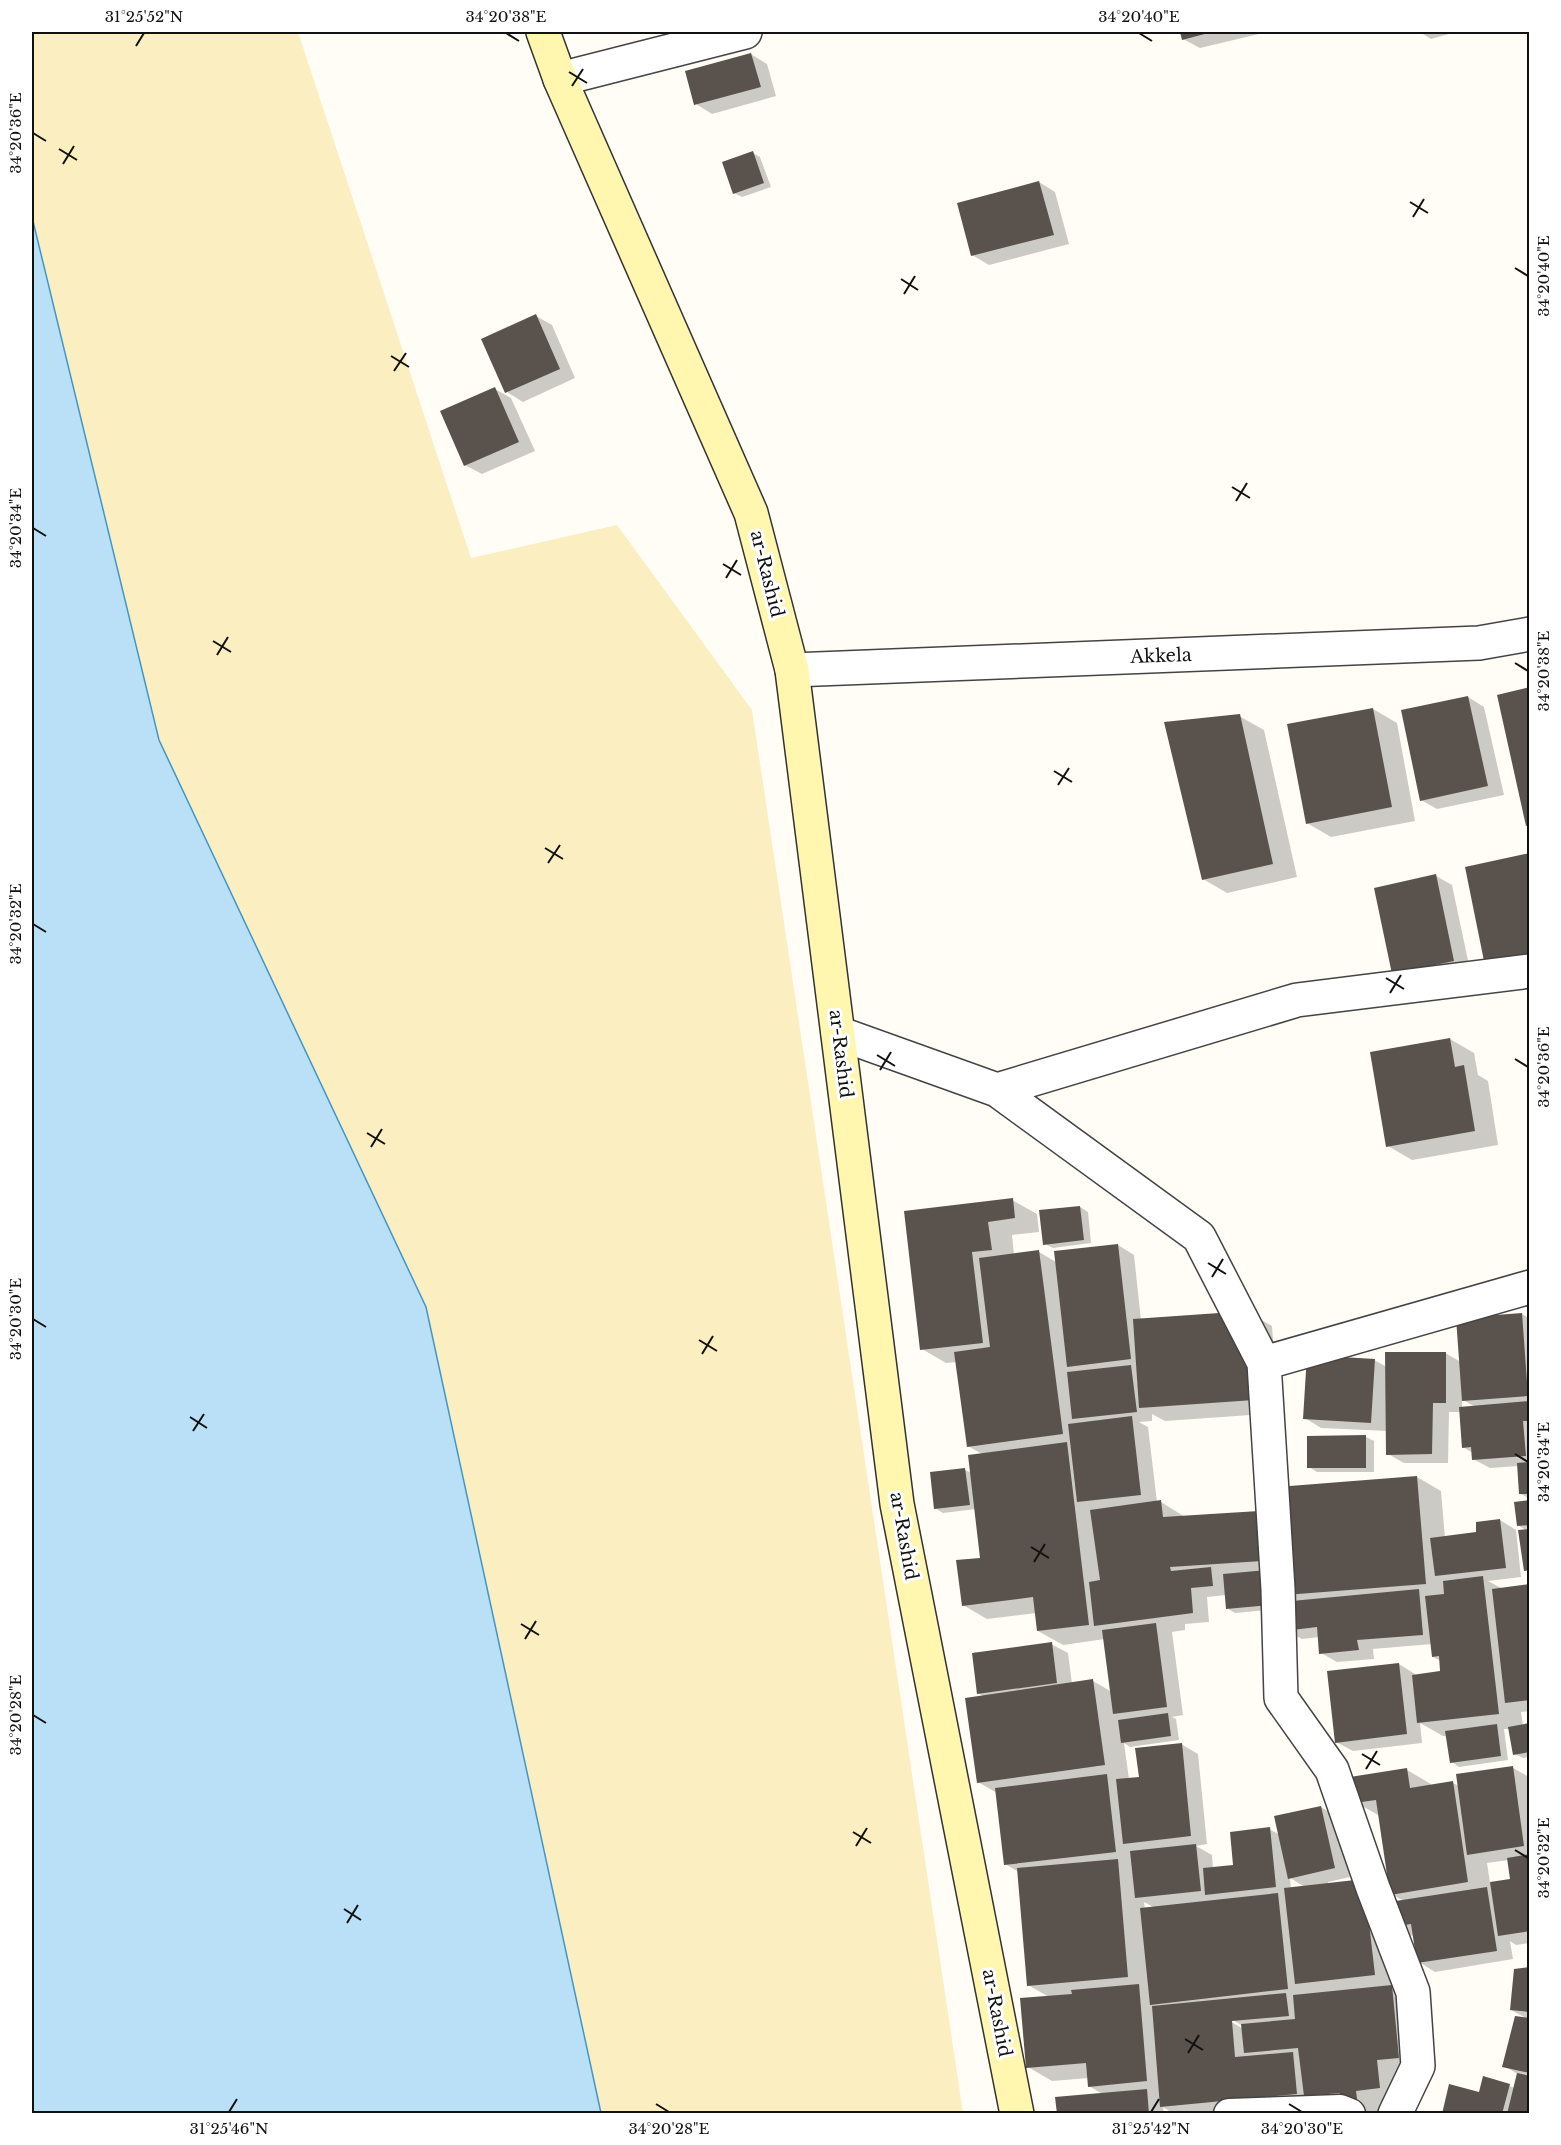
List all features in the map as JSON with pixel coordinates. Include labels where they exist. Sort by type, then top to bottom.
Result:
[{"type":"main road","name":"ar-Rashid","points":[[543,32],[560,79],[751,513],[792,670],[897,1504],[1017,2114]]},
{"type":"street","points":[[560,79],[745,32]]},
{"type":"street","name":"Akkela","points":[[792,670],[1479,644],[1530,634]]},
{"type":"street","points":[[997,1090],[1297,1000],[1530,971]]},
{"type":"street","points":[[838,1033],[997,1090],[1199,1237],[1264,1363],[1278,1589],[1281,1698],[1332,1770],[1373,1888],[1413,1992],[1418,2066],[1395,2114]]},
{"type":"street","points":[[1264,1363],[1530,1287]]},
{"type":"street","points":[[1229,2114],[1340,2110],[1350,2114]]},
{"type":"sand","points":[[32,32],[298,32],[471,558],[617,525],[752,710],[963,2113],[601,2113],[426,1307],[159,740],[32,217]]},
{"type":"water","points":[[32,217],[159,740],[426,1307],[601,2113],[32,2113]]},
{"type":"building","points":[[1180,32],[1212,32],[1182,40]]},
{"type":"building","points":[[751,53],[761,87],[694,105],[685,71]]},
{"type":"building","points":[[753,151],[764,183],[733,194],[722,162]]},
{"type":"building","points":[[1039,181],[1054,235],[971,256],[957,203]]},
{"type":"building","points":[[536,314],[560,369],[505,393],[481,339]]},
{"type":"building","points":[[495,387],[519,442],[464,466],[440,411]]},
{"type":"building","points":[[1530,687],[1530,825],[1526,826],[1497,695]]},
{"type":"building","points":[[1468,696],[1488,786],[1420,801],[1401,710]]},
{"type":"building","points":[[1373,708],[1392,807],[1306,824],[1287,724]]},
{"type":"building","points":[[1240,714],[1273,864],[1202,880],[1164,722]]},
{"type":"building","points":[[1530,853],[1530,956],[1485,966],[1465,867]]},
{"type":"building","points":[[1436,874],[1454,961],[1392,974],[1374,888]]},
{"type":"building","points":[[1450,1038],[1455,1067],[1464,1065],[1475,1131],[1386,1147],[1370,1052]]},
{"type":"building","points":[[1013,1198],[1015,1218],[988,1222],[992,1250],[972,1252],[983,1343],[920,1350],[904,1211]]},
{"type":"building","points":[[1080,1206],[1084,1240],[1043,1245],[1039,1210]]},
{"type":"building","points":[[1118,1244],[1131,1359],[1067,1367],[1054,1251]]},
{"type":"building","points":[[1039,1250],[1063,1434],[967,1447],[954,1352],[990,1347],[979,1258]]},
{"type":"building","points":[[1248,1311],[1254,1400],[1139,1408],[1133,1319]]},
{"type":"building","points":[[1522,1313],[1528,1396],[1462,1401],[1456,1318]]},
{"type":"building","points":[[1385,1352],[1446,1352],[1446,1403],[1433,1403],[1432,1454],[1386,1455]]},
{"type":"building","points":[[1307,1355],[1375,1359],[1371,1423],[1303,1419]]},
{"type":"building","points":[[1131,1365],[1137,1412],[1072,1419],[1067,1372]]},
{"type":"building","points":[[1530,1401],[1530,1421],[1523,1421],[1526,1456],[1472,1460],[1471,1447],[1462,1448],[1459,1407]]},
{"type":"building","points":[[1132,1416],[1141,1495],[1077,1502],[1068,1424]]},
{"type":"building","points":[[1366,1435],[1366,1468],[1307,1468],[1307,1436]]},
{"type":"building","points":[[1067,1442],[1089,1625],[1037,1631],[1033,1597],[962,1606],[956,1560],[980,1558],[968,1455]]},
{"type":"building","points":[[1530,1462],[1530,1494],[1519,1494],[1517,1463]]},
{"type":"building","points":[[965,1468],[970,1505],[934,1509],[930,1472]]},
{"type":"building","points":[[1417,1476],[1426,1584],[1285,1595],[1277,1487]]},
{"type":"building","points":[[1161,1500],[1163,1517],[1259,1511],[1262,1561],[1170,1567],[1171,1571],[1211,1567],[1213,1586],[1191,1588],[1193,1613],[1094,1626],[1089,1582],[1100,1580],[1090,1510]]},
{"type":"building","points":[[1530,1500],[1530,1525],[1517,1526],[1514,1502]]},
{"type":"building","points":[[1500,1519],[1506,1568],[1435,1576],[1430,1538],[1476,1532],[1476,1522]]},
{"type":"building","points":[[1530,1529],[1530,1570],[1524,1571],[1518,1530]]},
{"type":"building","points":[[1267,1570],[1270,1605],[1226,1609],[1223,1574]]},
{"type":"building","points":[[1483,1576],[1499,1714],[1417,1723],[1412,1675],[1440,1671],[1439,1656],[1432,1657],[1425,1596],[1444,1594],[1443,1581]]},
{"type":"building","points":[[1530,1584],[1530,1700],[1505,1703],[1492,1589]]},
{"type":"building","points":[[1419,1589],[1423,1635],[1357,1640],[1359,1650],[1319,1654],[1317,1627],[1284,1631],[1281,1602]]},
{"type":"building","points":[[1156,1623],[1167,1707],[1113,1714],[1102,1630]]},
{"type":"building","points":[[1052,1642],[1057,1683],[977,1694],[972,1653]]},
{"type":"building","points":[[1399,1663],[1407,1734],[1335,1743],[1327,1671]]},
{"type":"building","points":[[1093,1679],[1105,1765],[977,1783],[965,1698]]},
{"type":"building","points":[[1168,1713],[1171,1736],[1121,1743],[1118,1720]]},
{"type":"building","points":[[1530,1723],[1530,1752],[1513,1755],[1508,1727]]},
{"type":"building","points":[[1497,1724],[1501,1756],[1450,1763],[1445,1731]]},
{"type":"building","points":[[1182,1743],[1191,1836],[1123,1844],[1116,1779],[1139,1777],[1135,1748]]},
{"type":"building","points":[[1513,1766],[1524,1846],[1467,1855],[1456,1774]]},
{"type":"building","points":[[1407,1768],[1410,1788],[1453,1781],[1468,1882],[1390,1895],[1376,1800],[1354,1803],[1350,1777]]},
{"type":"building","points":[[1107,1774],[1116,1852],[1004,1865],[995,1788]]},
{"type":"building","points":[[1321,1806],[1335,1868],[1288,1879],[1274,1816]]},
{"type":"building","points":[[1270,1827],[1276,1887],[1205,1895],[1203,1868],[1233,1865],[1230,1832]]},
{"type":"building","points":[[1196,1844],[1201,1891],[1135,1898],[1130,1851]]},
{"type":"building","points":[[1530,1854],[1530,1931],[1498,1936],[1490,1882],[1510,1879],[1507,1858]]},
{"type":"building","points":[[1118,1859],[1128,1977],[1027,1986],[1017,1868]]},
{"type":"building","points":[[1364,1879],[1375,1975],[1295,1984],[1284,1888]]},
{"type":"building","points":[[1487,1887],[1497,1951],[1417,1963],[1411,1924],[1393,1927],[1389,1902]]},
{"type":"building","points":[[1278,1893],[1288,1989],[1150,2005],[1140,1908]]},
{"type":"building","points":[[1530,1967],[1530,2012],[1510,2010],[1514,1969]]},
{"type":"building","points":[[1139,1984],[1147,2081],[1088,2087],[1086,2063],[1026,2068],[1020,1998],[1072,1994],[1071,1990]]},
{"type":"building","points":[[1392,1985],[1399,2058],[1377,2060],[1380,2088],[1356,2091],[1358,2106],[1341,2107],[1340,2093],[1304,2096],[1298,2048],[1244,2053],[1241,2024],[1295,2019],[1293,1995]]},
{"type":"building","points":[[1286,1993],[1289,2016],[1232,2021],[1235,2057],[1293,2052],[1297,2094],[1160,2107],[1152,2006]]},
{"type":"building","points":[[1515,2016],[1530,2018],[1530,2073],[1502,2067]]},
{"type":"building","points":[[1517,2073],[1530,2076],[1530,2114],[1507,2114]]},
{"type":"building","points":[[1483,2076],[1510,2084],[1502,2114],[1442,2114],[1449,2084],[1479,2092]]},
{"type":"building","points":[[1147,2089],[1149,2114],[1057,2114],[1055,2097]]}]
